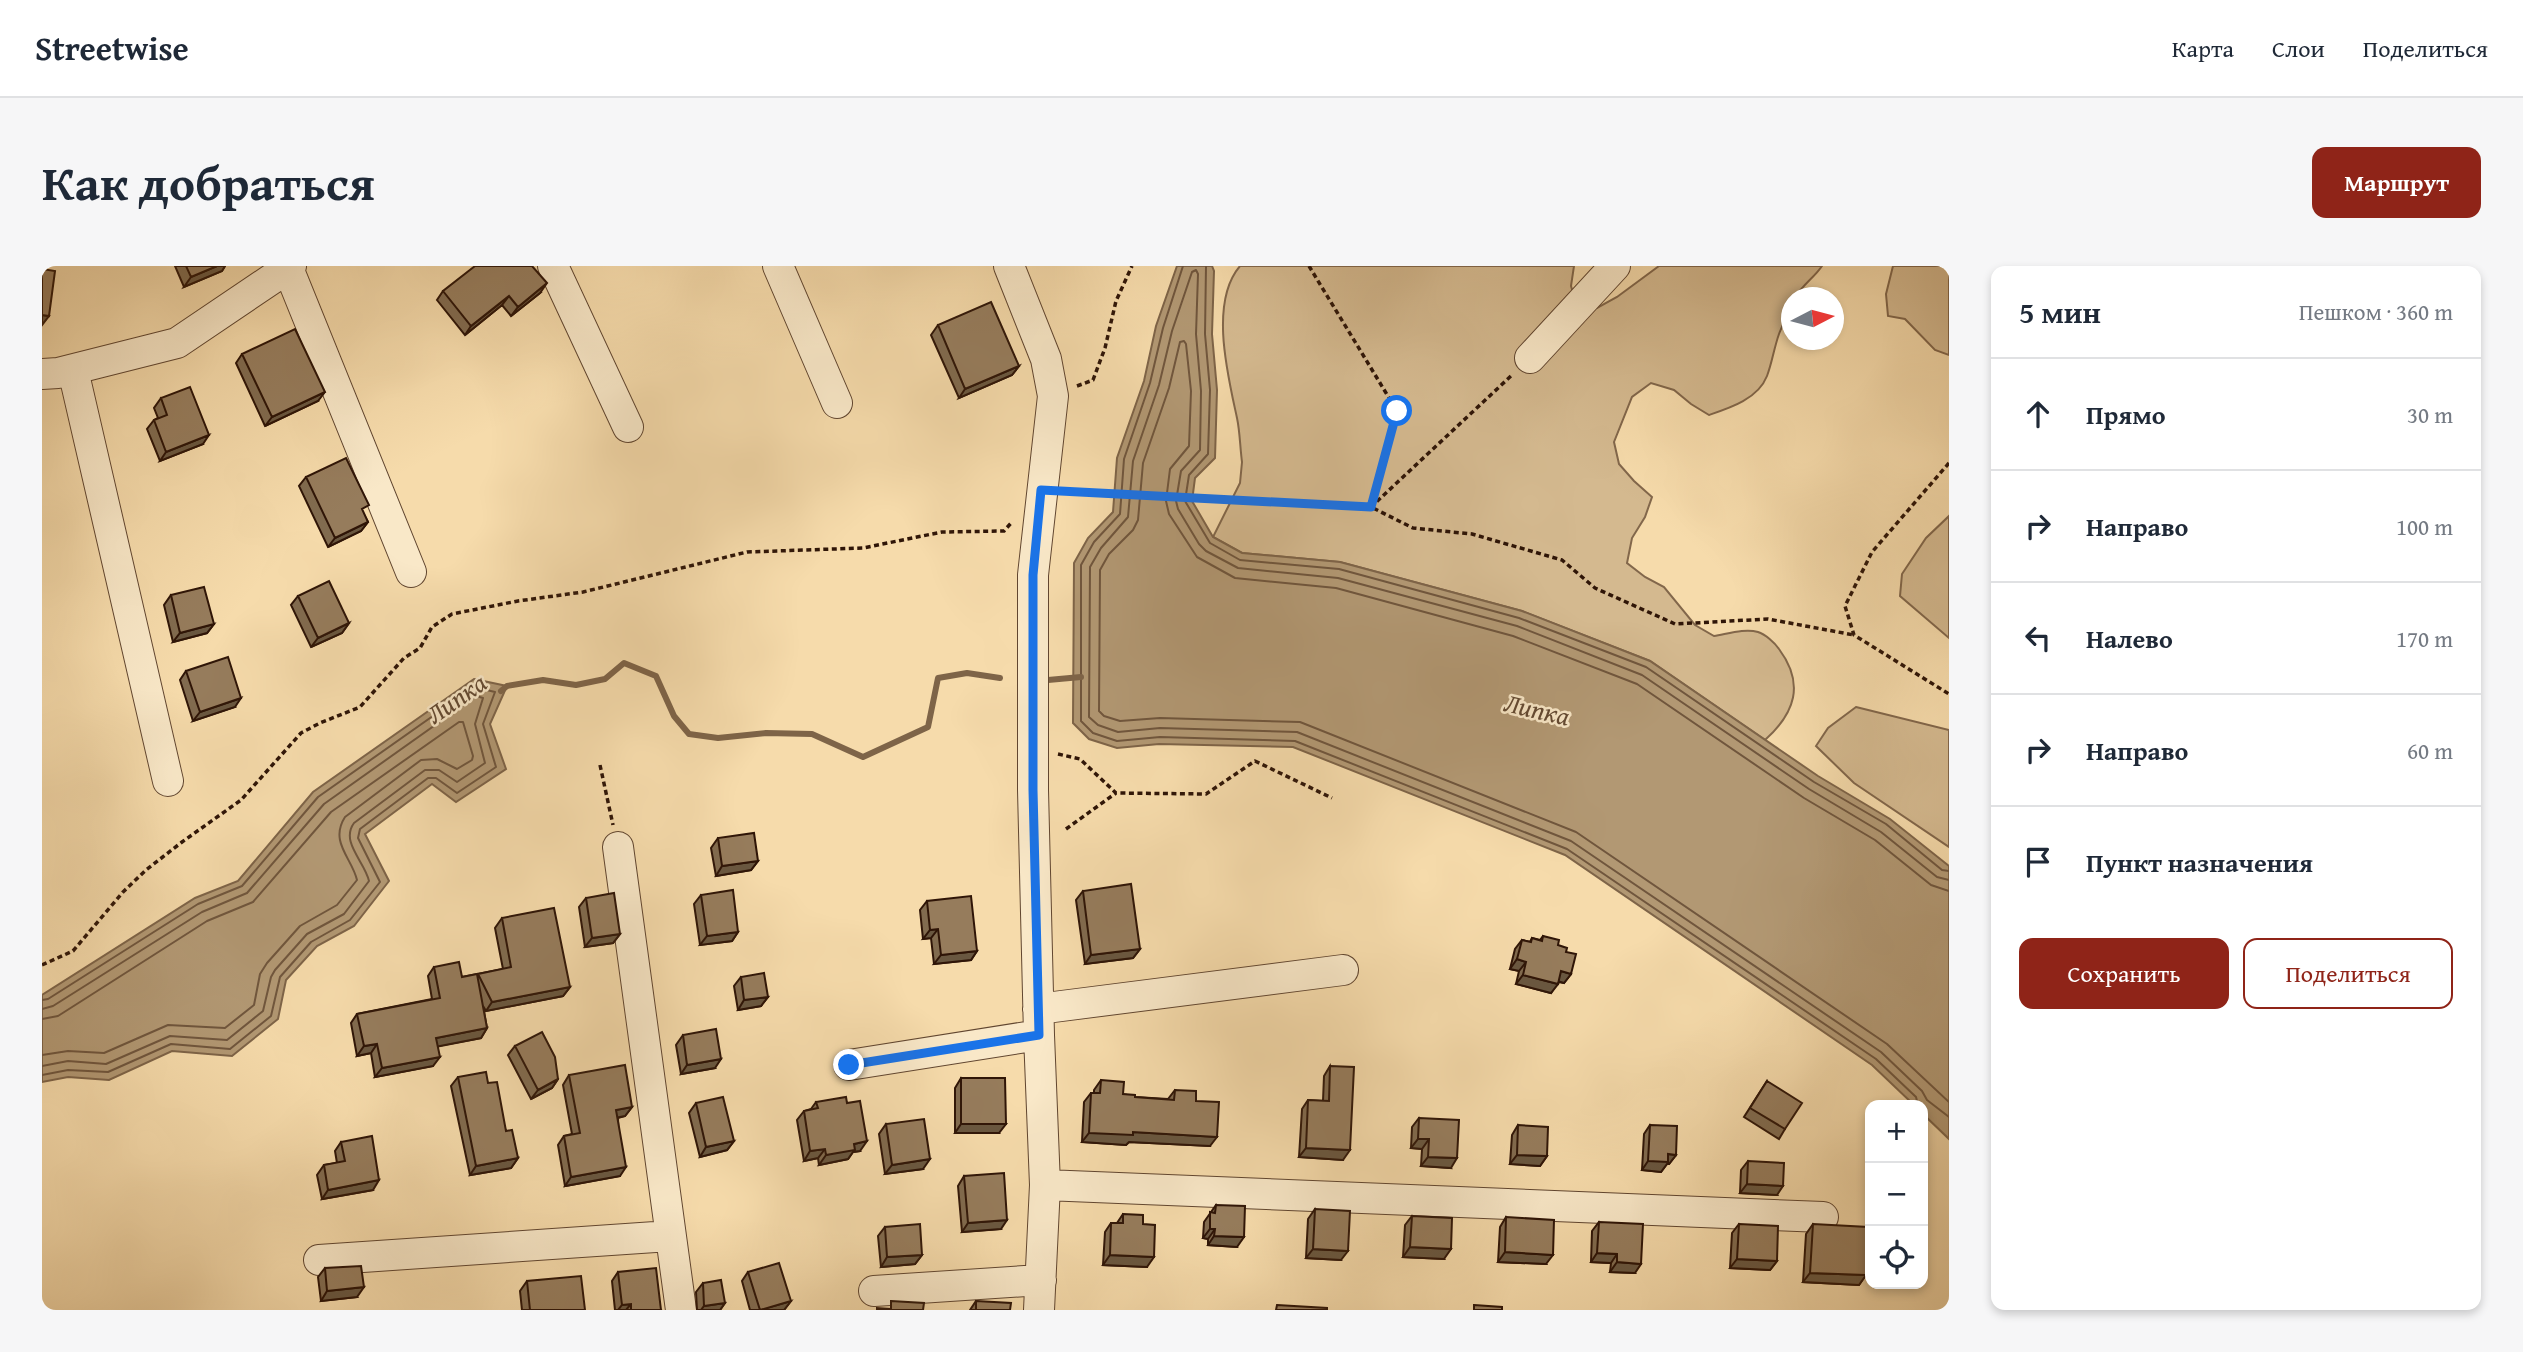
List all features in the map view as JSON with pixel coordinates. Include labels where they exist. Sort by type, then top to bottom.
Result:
[{"type":"street","points":[[553,266],[628,427]]},
{"type":"street","points":[[778,266],[837,403]]},
{"type":"street","points":[[1009,266],[1046,359],[1053,396],[1033,575],[1032,748],[1038,1022],[1045,1185],[1038,1310]]},
{"type":"street","points":[[1530,358],[1615,266]]},
{"type":"street","points":[[42,374],[73,370],[177,343],[290,267],[411,572]]},
{"type":"street","points":[[73,370],[168,782]]},
{"type":"street","points":[[618,847],[681,1310]]},
{"type":"street","points":[[849,1065],[1038,1022],[1343,970]]},
{"type":"street","points":[[1045,1185],[1823,1217]]},
{"type":"street","points":[[319,1260],[670,1236]]},
{"type":"street","points":[[874,1291],[1041,1280]]},
{"type":"path","points":[[1053,396],[1093,380],[1105,348],[1116,301],[1132,266]]},
{"type":"path","points":[[1309,266],[1397,411],[1371,507]]},
{"type":"path","points":[[1371,507],[1530,358]]},
{"type":"path","points":[[1854,635],[1845,606],[1872,552],[1949,463]]},
{"type":"path","points":[[1041,490],[1371,507],[1413,528],[1472,534],[1562,560],[1595,588],[1675,624],[1768,619],[1854,635],[1949,694]]},
{"type":"path","points":[[42,965],[73,951],[123,892],[146,870],[242,800],[301,733],[360,707],[404,658],[420,648],[432,627],[453,614],[583,592],[747,552],[863,548],[942,532],[1004,531],[1013,521]]},
{"type":"path","points":[[1032,748],[1080,759],[1116,793]]},
{"type":"path","points":[[1066,829],[1116,793],[1206,794],[1255,761],[1332,799]]},
{"type":"path","points":[[600,765],[618,847]]},
{"type":"shaded area","points":[[1240,266],[1574,266],[1571,286],[1577,307],[1597,308],[1617,297],[1659,266],[1822,266],[1803,287],[1781,287],[1781,330],[1767,376],[1750,397],[1709,415],[1674,390],[1651,383],[1632,397],[1614,442],[1619,464],[1652,497],[1645,517],[1632,538],[1627,563],[1664,587],[1695,625],[1714,636],[1753,631],[1764,635],[1775,644],[1787,662],[1794,686],[1793,698],[1784,719],[1765,740],[1650,661],[1522,611],[1340,562],[1242,553],[1213,537],[1240,483],[1242,462],[1224,340],[1225,299]]},
{"type":"shaded area","points":[[1893,266],[1949,266],[1949,355],[1935,350],[1905,319],[1888,316],[1886,294]]},
{"type":"shaded area","points":[[1949,516],[1949,638],[1900,596],[1902,574],[1926,538]]},
{"type":"shaded area","points":[[1856,707],[1949,730],[1949,847],[1854,783],[1816,746],[1828,728]]},
{"type":"water","points":[[1177,266],[1212,266],[1212,334],[1217,390],[1215,458],[1195,478],[1192,501],[1213,537],[1242,553],[1340,562],[1522,611],[1650,661],[1818,776],[1890,819],[1949,866],[1949,1139],[1928,1119],[1928,1100],[1909,1100],[1872,1065],[1565,855],[1293,747],[1159,744],[1117,748],[1089,739],[1073,723],[1074,563],[1088,538],[1113,512],[1117,458],[1144,381],[1156,326]]},
{"type":"water","points":[[474,679],[507,686],[490,724],[506,769],[456,802],[432,784],[365,834],[389,881],[354,926],[317,946],[286,980],[278,1019],[232,1056],[172,1051],[109,1080],[68,1077],[42,1082],[42,995],[195,898],[238,881],[313,792]]},
{"type":"building","points":[[186,266],[217,266],[191,277]]},
{"type":"building","points":[[475,266],[532,266],[547,283],[518,307],[509,296],[471,326],[443,291]]},
{"type":"building","points":[[42,269],[55,271],[49,316],[42,315]]},
{"type":"building","points":[[991,302],[1019,366],[965,389],[938,325]]},
{"type":"building","points":[[295,329],[325,392],[272,417],[242,354]]},
{"type":"building","points":[[190,387],[209,435],[166,452],[154,420],[167,415],[161,398]]},
{"type":"building","points":[[346,458],[369,505],[362,509],[368,522],[335,538],[306,477]]},
{"type":"building","points":[[329,581],[349,623],[318,638],[298,596]]},
{"type":"building","points":[[204,587],[214,624],[180,633],[171,595]]},
{"type":"building","points":[[228,657],[241,698],[200,712],[186,671]]},
{"type":"building","points":[[754,833],[758,861],[722,866],[718,838]]},
{"type":"building","points":[[1131,884],[1140,949],[1091,955],[1083,891]]},
{"type":"building","points":[[733,890],[738,932],[707,936],[701,895]]},
{"type":"building","points":[[614,893],[620,934],[592,938],[586,898]]},
{"type":"building","points":[[971,896],[977,951],[941,955],[938,929],[930,930],[927,901]]},
{"type":"building","points":[[554,908],[570,987],[492,1002],[478,974],[511,967],[502,918]]},
{"type":"building","points":[[1543,936],[1559,940],[1558,945],[1567,948],[1566,952],[1576,954],[1571,974],[1561,971],[1558,984],[1523,975],[1526,962],[1517,959],[1522,940],[1531,942],[1532,938],[1542,941]]},
{"type":"building","points":[[459,962],[462,977],[477,974],[487,1028],[436,1038],[440,1057],[382,1068],[377,1044],[364,1046],[357,1014],[440,998],[434,967]]},
{"type":"building","points":[[764,973],[768,997],[744,1000],[741,977]]},
{"type":"building","points":[[716,1029],[721,1059],[687,1065],[683,1035]]},
{"type":"building","points":[[542,1032],[555,1057],[558,1079],[538,1090],[515,1046]]},
{"type":"building","points":[[625,1065],[632,1107],[616,1110],[626,1167],[571,1177],[564,1136],[580,1133],[569,1075]]},
{"type":"building","points":[[1330,1066],[1354,1067],[1350,1150],[1306,1148],[1308,1100],[1329,1101]]},
{"type":"building","points":[[486,1072],[488,1083],[497,1082],[506,1131],[512,1130],[518,1158],[476,1166],[458,1077]]},
{"type":"building","points":[[961,1078],[1005,1078],[1006,1124],[961,1124]]},
{"type":"building","points":[[1101,1080],[1124,1082],[1123,1094],[1135,1097],[1174,1100],[1175,1090],[1196,1091],[1196,1101],[1219,1102],[1217,1137],[1133,1132],[1133,1135],[1089,1133],[1091,1093],[1100,1093]]},
{"type":"building","points":[[1767,1081],[1802,1103],[1785,1129],[1750,1108]]},
{"type":"building","points":[[723,1097],[734,1141],[706,1147],[696,1103]]},
{"type":"building","points":[[846,1097],[847,1103],[860,1101],[867,1141],[854,1144],[855,1150],[826,1155],[825,1149],[810,1151],[804,1111],[818,1108],[816,1102]]},
{"type":"building","points":[[1419,1118],[1459,1120],[1457,1158],[1428,1157],[1429,1139],[1418,1139]]},
{"type":"building","points":[[924,1119],[930,1159],[892,1165],[886,1124]]},
{"type":"building","points":[[1518,1125],[1548,1127],[1547,1156],[1517,1155]]},
{"type":"building","points":[[1650,1125],[1677,1126],[1676,1155],[1668,1154],[1668,1162],[1648,1161]]},
{"type":"building","points":[[372,1136],[379,1180],[328,1190],[324,1165],[345,1161],[341,1142]]},
{"type":"building","points":[[1748,1161],[1784,1163],[1783,1186],[1747,1184]]},
{"type":"building","points":[[1004,1173],[1007,1220],[968,1223],[964,1176]]},
{"type":"building","points":[[1216,1205],[1245,1206],[1244,1237],[1214,1236],[1215,1229],[1210,1229],[1210,1212],[1215,1213]]},
{"type":"building","points":[[1315,1209],[1350,1211],[1348,1251],[1313,1249]]},
{"type":"building","points":[[1123,1214],[1143,1215],[1143,1224],[1155,1225],[1154,1257],[1110,1255],[1111,1223],[1123,1223]]},
{"type":"building","points":[[1412,1216],[1452,1218],[1451,1249],[1410,1247]]},
{"type":"building","points":[[1506,1217],[1554,1220],[1553,1255],[1505,1252]]},
{"type":"building","points":[[1599,1222],[1643,1224],[1641,1264],[1617,1262],[1617,1254],[1597,1253]]},
{"type":"building","points":[[920,1224],[922,1255],[887,1257],[885,1227]]},
{"type":"building","points":[[1739,1224],[1778,1226],[1777,1261],[1737,1259]]},
{"type":"building","points":[[1813,1224],[1865,1227],[1865,1275],[1810,1273]]},
{"type":"building","points":[[779,1263],[791,1301],[760,1310],[748,1272]]},
{"type":"building","points":[[361,1266],[364,1287],[327,1291],[325,1268]]},
{"type":"building","points":[[656,1268],[661,1310],[631,1310],[631,1304],[622,1305],[618,1272]]},
{"type":"building","points":[[581,1276],[585,1310],[530,1310],[527,1281]]},
{"type":"building","points":[[721,1280],[725,1303],[704,1306],[703,1283]]},
{"type":"building","points":[[891,1301],[924,1303],[923,1310],[877,1310],[891,1309]]},
{"type":"building","points":[[976,1301],[1011,1303],[1010,1310],[976,1310]]},
{"type":"building","points":[[1277,1305],[1327,1308],[1327,1310],[1276,1310]]},
{"type":"building","points":[[1474,1305],[1502,1307],[1502,1310],[1474,1310]]},
{"type":"waterway","name":"Липка","points":[[501,691],[507,686],[543,680],[576,685],[605,679],[624,663],[656,676],[674,716],[689,734],[718,738],[766,733],[812,734],[863,757],[928,727],[938,678],[967,673],[1000,678]]},
{"type":"waterway","name":"Липка","points":[[1048,680],[1081,677]]},
{"type":"route","points":[[849,1065],[1039,1035],[1033,790],[1033,575],[1041,490],[1371,507],[1397,411]]}]
